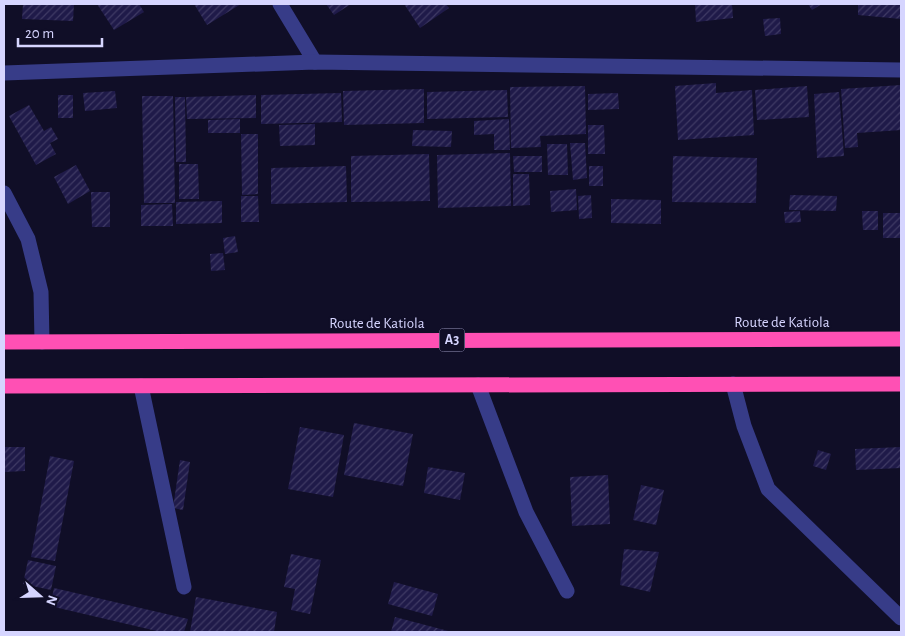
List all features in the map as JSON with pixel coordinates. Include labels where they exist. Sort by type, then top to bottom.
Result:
[{"type":"highway","name":"Route de Katiola","points":[[4,342],[901,339]]},
{"type":"highway","points":[[4,386],[901,384]]},
{"type":"street","points":[[280,4],[315,62]]},
{"type":"street","points":[[4,72],[315,62],[901,70]]},
{"type":"street","points":[[4,193],[28,238],[41,292],[42,342]]},
{"type":"street","points":[[733,384],[744,426],[768,489],[901,618]]},
{"type":"street","points":[[478,385],[526,512],[567,591]]},
{"type":"street","points":[[141,386],[184,587]]},
{"type":"building","points":[[23,4],[74,4],[73,21],[22,19]]},
{"type":"building","points":[[97,4],[139,4],[144,12],[114,30]]},
{"type":"building","points":[[194,4],[241,4],[207,25]]},
{"type":"building","points":[[326,4],[351,4],[334,15]]},
{"type":"building","points":[[404,4],[446,4],[449,8],[420,28]]},
{"type":"building","points":[[695,4],[732,4],[733,18],[696,22]]},
{"type":"building","points":[[808,4],[822,4],[812,10]]},
{"type":"building","points":[[858,4],[901,4],[901,19],[858,15]]},
{"type":"building","points":[[780,18],[781,34],[765,36],[763,19]]},
{"type":"building","points":[[716,83],[716,93],[752,90],[754,135],[678,140],[675,86]]},
{"type":"building","points":[[901,85],[901,130],[857,133],[858,147],[845,148],[841,89]]},
{"type":"building","points":[[585,86],[586,134],[540,136],[541,147],[511,148],[510,87]]},
{"type":"building","points":[[807,86],[809,117],[757,120],[755,90]]},
{"type":"building","points":[[424,89],[424,123],[344,125],[343,91]]},
{"type":"building","points":[[507,90],[508,117],[427,119],[427,92]]},
{"type":"building","points":[[115,91],[117,108],[85,111],[83,93]]},
{"type":"building","points":[[839,92],[844,156],[817,158],[814,94]]},
{"type":"building","points":[[341,93],[342,122],[261,124],[261,95]]},
{"type":"building","points":[[618,93],[619,109],[588,110],[588,94]]},
{"type":"building","points":[[58,95],[73,95],[73,118],[58,118]]},
{"type":"building","points":[[256,95],[256,118],[187,119],[186,97]]},
{"type":"building","points":[[142,96],[173,96],[175,203],[144,203]]},
{"type":"building","points":[[175,97],[185,97],[186,162],[176,162]]},
{"type":"building","points":[[29,105],[44,131],[51,127],[58,139],[50,143],[56,154],[36,165],[9,116]]},
{"type":"building","points":[[240,119],[240,133],[208,133],[208,120]]},
{"type":"building","points":[[509,119],[510,150],[494,150],[494,134],[474,135],[474,121]]},
{"type":"building","points":[[315,124],[315,145],[280,146],[279,125]]},
{"type":"building","points":[[588,125],[604,125],[605,154],[588,154]]},
{"type":"building","points":[[413,130],[452,131],[451,147],[412,146]]},
{"type":"building","points":[[241,134],[258,134],[258,194],[242,195]]},
{"type":"building","points":[[570,143],[585,143],[587,178],[573,180]]},
{"type":"building","points":[[547,144],[567,144],[568,175],[548,175]]},
{"type":"building","points":[[510,153],[511,206],[438,208],[437,155]]},
{"type":"building","points":[[429,154],[430,201],[351,202],[351,156]]},
{"type":"building","points":[[513,156],[542,156],[542,172],[514,172]]},
{"type":"building","points":[[673,156],[757,158],[756,203],[672,202]]},
{"type":"building","points":[[179,164],[198,164],[199,199],[179,199]]},
{"type":"building","points":[[76,165],[90,191],[68,204],[54,177]]},
{"type":"building","points":[[346,166],[347,202],[271,204],[271,168]]},
{"type":"building","points":[[589,166],[603,166],[603,186],[589,186]]},
{"type":"building","points":[[513,174],[529,174],[530,205],[513,206]]},
{"type":"building","points":[[576,189],[577,210],[551,212],[550,191]]},
{"type":"building","points":[[91,192],[110,192],[110,227],[92,227]]},
{"type":"building","points":[[591,195],[592,218],[579,219],[578,196]]},
{"type":"building","points":[[790,195],[837,196],[836,211],[789,210]]},
{"type":"building","points":[[241,196],[258,196],[259,222],[241,222]]},
{"type":"building","points":[[611,199],[661,200],[661,224],[611,223]]},
{"type":"building","points":[[222,201],[222,223],[176,224],[176,202]]},
{"type":"building","points":[[172,204],[173,226],[141,226],[141,205]]},
{"type":"building","points":[[800,211],[801,222],[785,223],[784,212]]},
{"type":"building","points":[[862,211],[878,211],[878,230],[863,230]]},
{"type":"building","points":[[883,213],[901,213],[901,238],[883,238]]},
{"type":"building","points":[[235,236],[238,252],[225,254],[223,238]]},
{"type":"building","points":[[223,253],[225,270],[211,271],[210,254]]},
{"type":"building","points":[[354,423],[413,434],[403,486],[344,475]]},
{"type":"building","points":[[300,427],[344,435],[333,497],[288,489]]},
{"type":"building","points":[[4,447],[25,447],[25,471],[4,472]]},
{"type":"building","points":[[901,447],[901,468],[856,470],[855,449]]},
{"type":"building","points":[[818,450],[831,454],[826,470],[813,466]]},
{"type":"building","points":[[50,456],[74,461],[55,561],[31,557]]},
{"type":"building","points":[[180,460],[190,462],[183,510],[173,508]]},
{"type":"building","points":[[428,467],[465,473],[460,500],[424,493]]},
{"type":"building","points":[[608,475],[610,524],[572,526],[570,477]]},
{"type":"building","points":[[641,485],[664,490],[656,525],[633,520]]},
{"type":"building","points":[[624,549],[659,552],[650,592],[620,585]]},
{"type":"building","points":[[291,554],[321,560],[310,614],[291,610],[295,589],[284,587]]},
{"type":"building","points":[[28,560],[56,566],[51,590],[23,584]]},
{"type":"building","points":[[394,582],[438,594],[432,616],[388,604]]},
{"type":"building","points":[[54,588],[188,619],[184,632],[161,632],[50,606]]},
{"type":"building","points":[[196,597],[277,612],[274,632],[190,632]]},
{"type":"building","points":[[395,617],[452,632],[391,632]]}]
